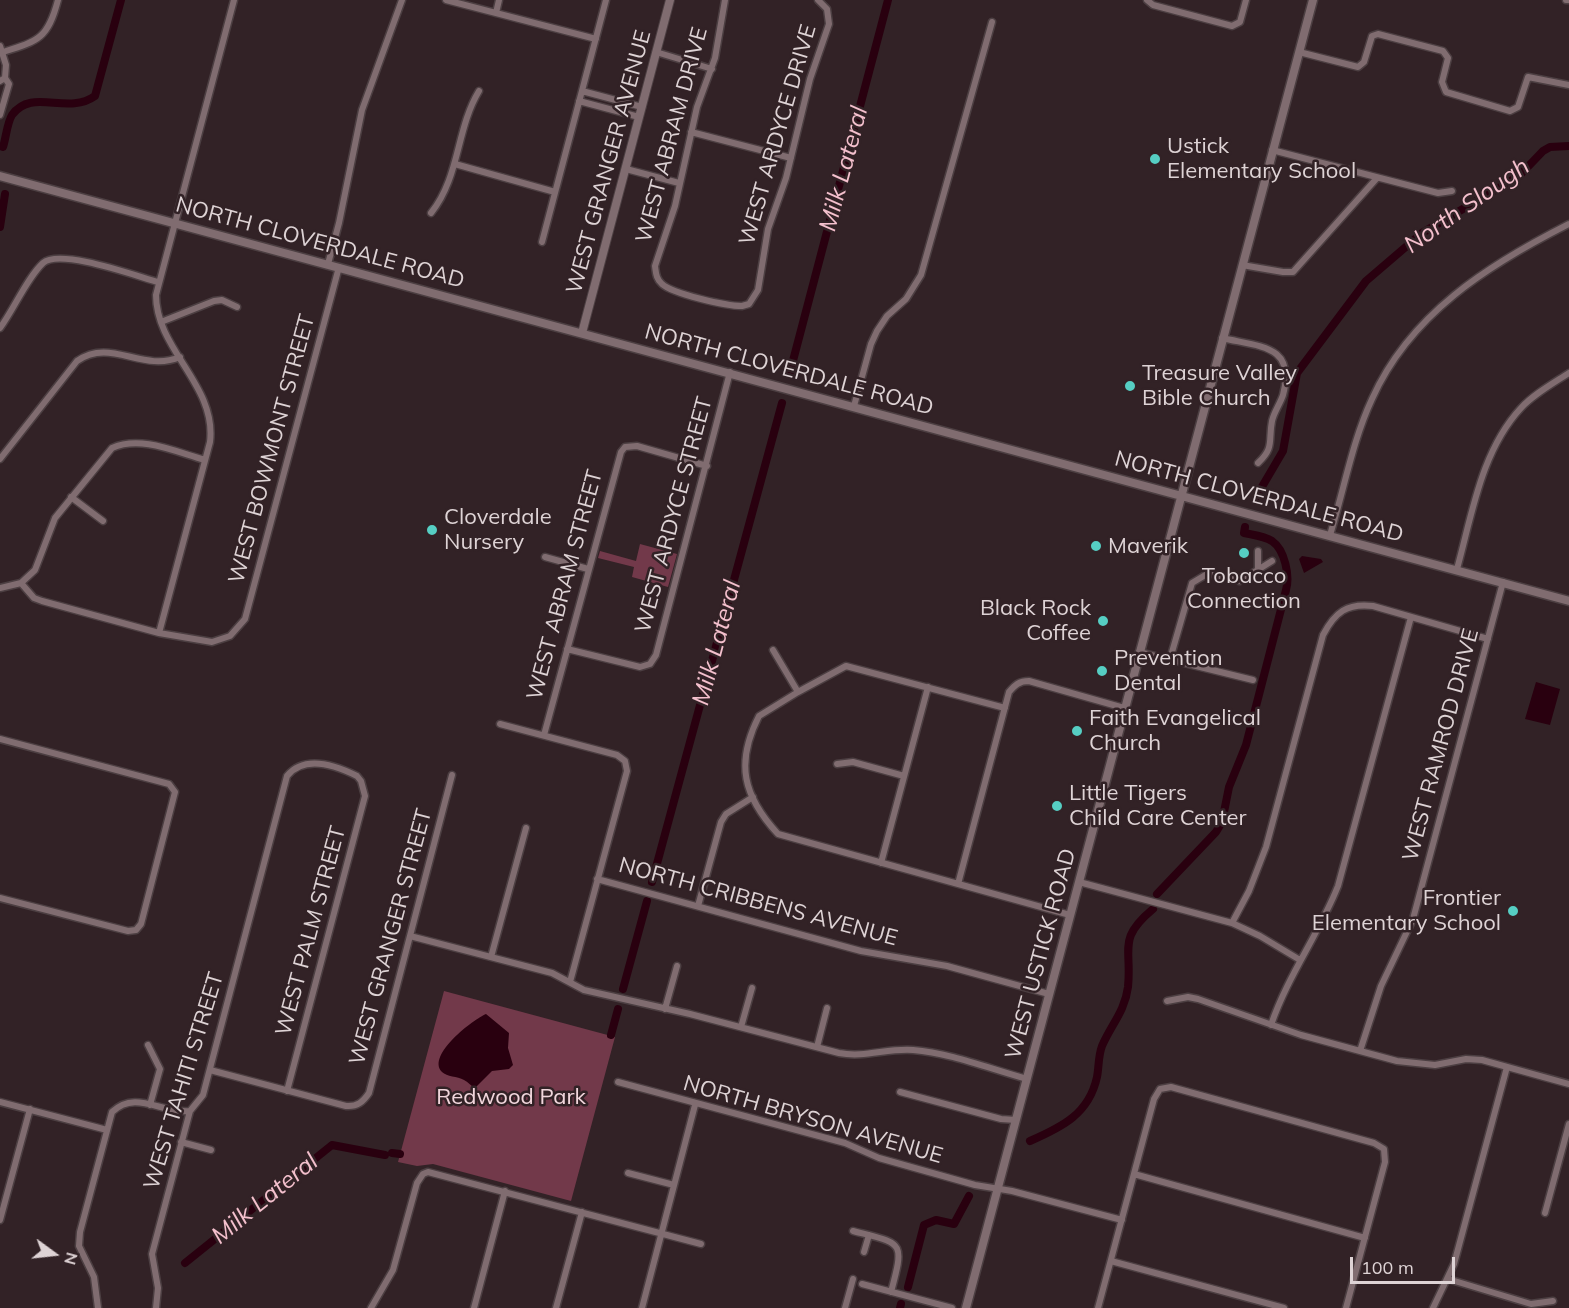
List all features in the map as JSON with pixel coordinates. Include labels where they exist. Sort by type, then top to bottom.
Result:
[{"type":"main road","name":"WEST USTICK ROAD","points":[[966,1308],[1313,0]]},
{"type":"main road","name":"NORTH CLOVERDALE ROAD","points":[[0,176],[1569,601]]},
{"type":"street","points":[[0,115],[9,84],[2,80],[6,65],[2,49],[28,45],[44,35],[50,27],[58,0]]},
{"type":"street","points":[[21,583],[34,598],[42,601],[159,633],[211,434],[209,412],[160,322],[156,303],[158,282],[234,0]]},
{"type":"street","points":[[328,264],[339,223],[362,110],[402,0]]},
{"type":"street","points":[[446,0],[596,39]]},
{"type":"street","points":[[496,13],[499,0]]},
{"type":"street","points":[[542,242],[606,0]]},
{"type":"street","name":"WEST GRANGER AVENUE","points":[[582,333],[670,0]]},
{"type":"street","name":"WEST ABRAM DRIVE","points":[[658,279],[655,266],[675,206],[691,132],[712,69],[725,0]]},
{"type":"street","name":"WEST ARDYCE DRIVE","points":[[658,279],[669,288],[734,306],[749,304],[758,290],[764,240],[791,158],[810,79],[830,24],[827,9],[818,0]]},
{"type":"street","points":[[1147,0],[1153,5],[1236,26],[1240,22],[1246,0]]},
{"type":"street","points":[[854,406],[871,344],[887,316],[906,299],[921,275],[992,22]]},
{"type":"street","points":[[1299,52],[1358,67],[1364,62],[1372,36],[1378,34],[1443,51],[1448,58],[1442,82],[1446,92],[1510,111],[1518,107],[1528,77],[1569,85]]},
{"type":"street","points":[[657,52],[712,69]]},
{"type":"street","points":[[431,213],[442,198],[455,164],[470,108],[479,91]]},
{"type":"street","points":[[582,91],[642,107]]},
{"type":"street","points":[[579,101],[639,117]]},
{"type":"street","points":[[691,132],[791,158]]},
{"type":"street","points":[[1272,150],[1438,194],[1452,191]]},
{"type":"street","points":[[455,164],[555,192]]},
{"type":"street","points":[[626,169],[679,183]]},
{"type":"street","points":[[1242,265],[1293,272],[1377,178]]},
{"type":"street","points":[[1330,535],[1357,438],[1372,399],[1414,331],[1474,279],[1535,241],[1569,224]]},
{"type":"street","points":[[0,328],[42,264],[50,258],[70,259],[158,282]]},
{"type":"street","name":"WEST BOWMONT STREET","points":[[159,633],[212,642],[230,636],[245,619],[339,267]]},
{"type":"street","points":[[160,322],[214,301],[222,300],[237,307]]},
{"type":"street","points":[[1222,338],[1274,351],[1282,357],[1286,366],[1284,392],[1272,420],[1270,448],[1258,463]]},
{"type":"street","points":[[0,459],[77,361],[84,356],[110,352],[158,363],[180,357]]},
{"type":"street","name":"WEST ARDYCE STREET","points":[[567,649],[640,667],[650,664],[656,655],[730,372]]},
{"type":"street","points":[[1457,569],[1482,477],[1502,433],[1520,409],[1538,393],[1569,374]]},
{"type":"street","points":[[0,588],[21,583],[35,570],[50,527],[104,455],[122,444],[142,443],[205,460]]},
{"type":"street","name":"WEST ABRAM STREET","points":[[544,735],[618,457],[625,447],[638,446],[707,466]]},
{"type":"street","points":[[71,497],[103,521]]},
{"type":"street","points":[[1258,551],[1258,570]]},
{"type":"street","points":[[545,557],[588,569]]},
{"type":"street","points":[[1170,659],[1192,583],[1207,574],[1240,581],[1272,561]]},
{"type":"street","name":"WEST RAMROD DRIVE","points":[[1360,1051],[1381,986],[1413,919],[1503,582]]},
{"type":"street","points":[[1232,922],[1249,891],[1266,847],[1323,635],[1331,619],[1344,608],[1358,604],[1373,606],[1488,639]]},
{"type":"street","points":[[1271,1024],[1300,960],[1329,909],[1338,886],[1411,617]]},
{"type":"street","points":[[773,650],[798,692]]},
{"type":"street","points":[[1139,652],[1253,680]]},
{"type":"street","points":[[1005,708],[846,666],[766,711],[754,725],[743,767],[746,785],[778,834],[1070,915]]},
{"type":"street","points":[[958,884],[1009,692],[1014,685],[1022,681],[1029,681],[1125,708]]},
{"type":"street","points":[[881,863],[928,687]]},
{"type":"street","points":[[500,723],[617,755],[625,761],[627,771],[570,981]]},
{"type":"street","points":[[0,739],[169,784],[174,789],[175,796],[141,924],[136,930],[128,931],[0,898]]},
{"type":"street","points":[[837,764],[852,762],[904,776]]},
{"type":"street","name":"WEST PALM STREET","points":[[287,1091],[365,796],[361,781],[351,773],[312,763],[299,765]]},
{"type":"street","name":"WEST TAHITI STREET","points":[[156,1308],[159,1299],[152,1254],[190,1111],[203,1095],[287,776],[299,765]]},
{"type":"street","name":"WEST GRANGER STREET","points":[[287,1091],[346,1106],[358,1104],[369,1093],[452,775]]},
{"type":"street","points":[[698,906],[721,822],[726,814],[753,797]]},
{"type":"street","points":[[491,957],[526,828]]},
{"type":"street","name":"NORTH CRIBBENS AVENUE","points":[[597,879],[861,951],[947,966],[1049,994]]},
{"type":"street","points":[[1079,882],[1232,922],[1300,960]]},
{"type":"street","points":[[410,936],[552,974],[584,990],[816,1047],[858,1056],[898,1051],[922,1051],[1027,1079]]},
{"type":"street","points":[[665,1009],[677,966]]},
{"type":"street","points":[[741,1027],[752,988]]},
{"type":"street","points":[[1167,1000],[1188,997],[1198,999],[1271,1024],[1397,1061],[1435,1065],[1466,1059],[1482,1060],[1569,1084]]},
{"type":"street","points":[[816,1047],[827,1008]]},
{"type":"street","points":[[148,1045],[160,1069],[150,1105]]},
{"type":"street","points":[[1433,1308],[1448,1279],[1507,1066]]},
{"type":"street","points":[[210,1070],[287,1091]]},
{"type":"street","name":"NORTH BRYSON AVENUE","points":[[618,1082],[695,1105],[845,1143],[879,1158],[1122,1220]]},
{"type":"street","points":[[1098,1308],[1154,1099],[1160,1089],[1171,1087],[1374,1143],[1384,1149],[1385,1162],[1346,1308]]},
{"type":"street","points":[[900,1092],[1001,1119],[1016,1120]]},
{"type":"street","points":[[0,1101],[107,1130]]},
{"type":"street","points":[[98,1308],[96,1283],[79,1246],[80,1232],[112,1112],[122,1103],[134,1101],[179,1112],[190,1111]]},
{"type":"street","points":[[642,1308],[695,1105]]},
{"type":"street","points":[[0,1220],[30,1109]]},
{"type":"street","points":[[1545,1213],[1569,1124]]},
{"type":"street","points":[[182,1142],[211,1150]]},
{"type":"street","points":[[371,1308],[393,1270],[417,1183],[423,1174],[434,1173],[700,1244]]},
{"type":"street","points":[[628,1173],[674,1185]]},
{"type":"street","points":[[1134,1174],[1365,1238]]},
{"type":"street","points":[[474,1308],[505,1191]]},
{"type":"street","points":[[556,1308],[582,1212]]},
{"type":"street","points":[[852,1231],[892,1242],[900,1252],[891,1292]]},
{"type":"street","points":[[864,1252],[869,1235]]},
{"type":"street","points":[[1111,1261],[1284,1308]]},
{"type":"street","points":[[845,1308],[853,1279]]},
{"type":"street","points":[[1448,1279],[1531,1304],[1553,1301]]},
{"type":"street","points":[[862,1284],[952,1308]]},
{"type":"green space","points":[[640,544],[677,554],[668,587],[632,577],[634,567],[598,558],[600,551],[636,561]]},
{"type":"green space","name":"Redwood Park","points":[[444,991],[615,1037],[571,1201],[433,1164],[417,1166],[398,1162]]},
{"type":"shaded area","points":[[1302,556],[1321,559],[1323,562],[1304,573],[1299,559]]},
{"type":"shaded area","points":[[1536,682],[1560,689],[1550,725],[1525,719]]},
{"type":"shaded area","points":[[486,1014],[509,1033],[508,1048],[513,1065],[509,1069],[492,1071],[475,1088],[461,1079],[444,1074],[439,1065],[440,1056],[454,1038]]},
{"type":"waterway","points":[[3,147],[10,118],[20,107],[40,102],[73,103],[95,96],[121,0]]},
{"type":"waterway","name":"Milk Lateral","points":[[790,372],[888,0]]},
{"type":"waterway","name":"North Slough","points":[[1256,497],[1283,451],[1297,373],[1366,281],[1422,233],[1519,176],[1543,151],[1550,147],[1569,146]]},
{"type":"waterway","points":[[0,227],[5,194]]},
{"type":"waterway","name":"Milk Lateral","points":[[652,882],[782,403]]},
{"type":"waterway","name":"North Slough","points":[[1157,894],[1216,832],[1222,822],[1229,787],[1246,745],[1286,590],[1287,571],[1280,550],[1269,539],[1244,533],[1245,527]]},
{"type":"waterway","name":"Milk Lateral","points":[[623,989],[647,901]]},
{"type":"waterway","name":"North Slough","points":[[1030,1141],[1072,1118],[1088,1101],[1097,1077],[1102,1046],[1121,1011],[1126,996],[1130,937],[1134,928],[1153,909]]},
{"type":"waterway","name":"Milk Lateral","points":[[611,1035],[618,1009]]},
{"type":"waterway","name":"Milk Lateral","points":[[185,1263],[332,1145],[385,1155]]},
{"type":"waterway","name":"Milk Lateral","points":[[392,1153],[400,1154]]},
{"type":"waterway","name":"North Slough","points":[[908,1287],[924,1225],[936,1220],[954,1224],[969,1196]]},
{"type":"waterway","name":"North Slough","points":[[900,1308],[901,1304]]},
{"type":"place","name":"Ustick Elementary School","points":[[1155,159]]},
{"type":"place","name":"Treasure Valley Bible Church","points":[[1130,386]]},
{"type":"place","name":"Cloverdale Nursery","points":[[432,530]]},
{"type":"place","name":"Maverik","points":[[1096,546]]},
{"type":"place","name":"Tobacco Connection","points":[[1244,553]]},
{"type":"place","name":"Black Rock Coffee","points":[[1103,621]]},
{"type":"place","name":"Prevention Dental","points":[[1102,671]]},
{"type":"place","name":"Faith Evangelical Church","points":[[1077,731]]},
{"type":"place","name":"Little Tigers Child Care Center","points":[[1057,806]]},
{"type":"place","name":"Frontier Elementary School","points":[[1513,911]]}]
